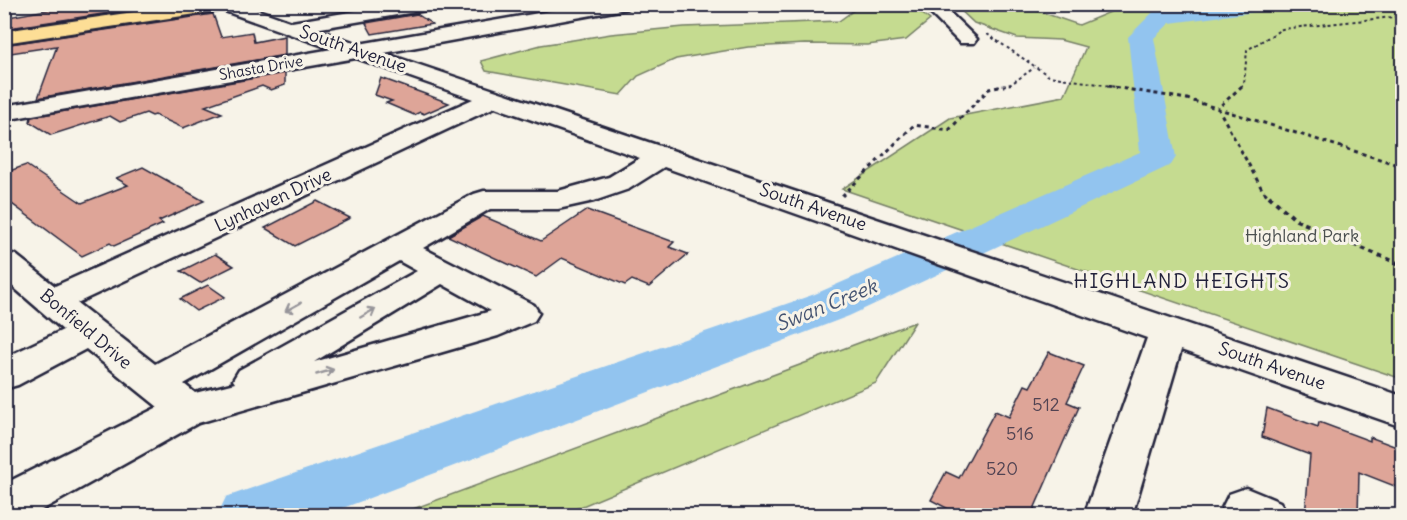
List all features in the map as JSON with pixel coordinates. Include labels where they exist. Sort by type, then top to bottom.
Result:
[{"type":"main road","points":[[4,37],[229,4]]},
{"type":"street","points":[[289,27],[432,4]]},
{"type":"street","name":"Shasta Drive","points":[[4,113],[624,4]]},
{"type":"street","points":[[930,4],[975,36]]},
{"type":"street","name":"South Avenue","points":[[223,5],[1402,411]]},
{"type":"street","name":"Lynhaven Drive","points":[[52,301],[495,98]]},
{"type":"street","points":[[8,505],[175,388],[399,248],[484,200],[558,200],[594,192],[619,183],[663,156]]},
{"type":"street","points":[[175,388],[485,327],[521,313],[438,271],[399,248]]},
{"type":"street","name":"Bonfield Drive","points":[[4,262],[90,332],[175,388]]},
{"type":"street","points":[[175,388],[438,271]]},
{"type":"street","points":[[1108,516],[1168,331]]},
{"type":"street","points":[[4,375],[90,332]]},
{"type":"path","points":[[1218,108],[1244,84],[1247,50],[1282,29],[1402,16]]},
{"type":"path","points":[[975,36],[992,35],[1034,68],[1049,76],[1187,99],[1402,166]]},
{"type":"path","points":[[826,211],[914,125],[949,130],[989,89],[1011,84],[1034,68]]},
{"type":"path","points":[[1218,108],[1263,191],[1296,220],[1402,265]]},
{"type":"green space","points":[[861,5],[911,5],[930,20],[906,40],[867,45],[805,44],[748,47],[676,59],[638,76],[621,95],[486,71],[481,61],[541,45],[611,34],[684,27],[839,21]]},
{"type":"green space","name":"Highland Park","points":[[955,5],[1038,5],[1029,8],[1079,25],[1127,5],[1402,5],[1402,379],[842,189],[950,118],[1064,96],[1086,47],[1060,40],[1017,38],[974,23]]},
{"type":"green space","points":[[915,322],[876,383],[561,515],[397,515]]},
{"type":"building","points":[[79,4],[169,4],[9,28],[8,17]]},
{"type":"building","points":[[213,14],[221,37],[252,32],[254,42],[285,36],[285,55],[38,98],[57,46],[11,53],[10,44]]},
{"type":"building","points":[[417,14],[432,24],[372,34],[366,23]]},
{"type":"building","points":[[285,73],[285,85],[271,90],[262,86],[205,106],[222,113],[183,128],[146,113],[120,122],[110,116],[51,135],[30,122],[31,117]]},
{"type":"building","points":[[381,78],[449,103],[424,114],[420,112],[414,115],[386,103],[392,101],[375,95]]},
{"type":"building","points":[[26,165],[82,203],[128,185],[116,178],[143,167],[204,201],[159,221],[163,224],[114,246],[110,243],[82,256],[4,198],[4,173]]},
{"type":"building","points":[[317,201],[350,218],[295,246],[265,228]]},
{"type":"building","points":[[587,210],[674,242],[669,247],[688,254],[649,287],[632,280],[625,285],[562,258],[536,277],[448,236],[483,216],[541,241]]},
{"type":"building","points":[[215,254],[234,266],[200,283],[181,271]]},
{"type":"building","points":[[208,285],[225,297],[196,311],[180,299]]},
{"type":"building","points":[[1049,352],[1084,366],[1067,402],[1079,407],[1031,516],[962,516],[931,500],[946,472],[959,478],[995,411],[1009,417],[1025,385],[1030,387]]},
{"type":"building","points":[[1267,408],[1318,427],[1319,422],[1370,441],[1370,437],[1402,449],[1402,489],[1359,472],[1358,516],[1305,516],[1310,455],[1262,437]]},
{"type":"waterway","name":"Swan Creek","points":[[248,516],[832,305],[1158,157],[1141,37],[1162,17],[1262,4]]},
{"type":"district","name":"HIGHLAND HEIGHTS","points":[[1182,281]]}]
